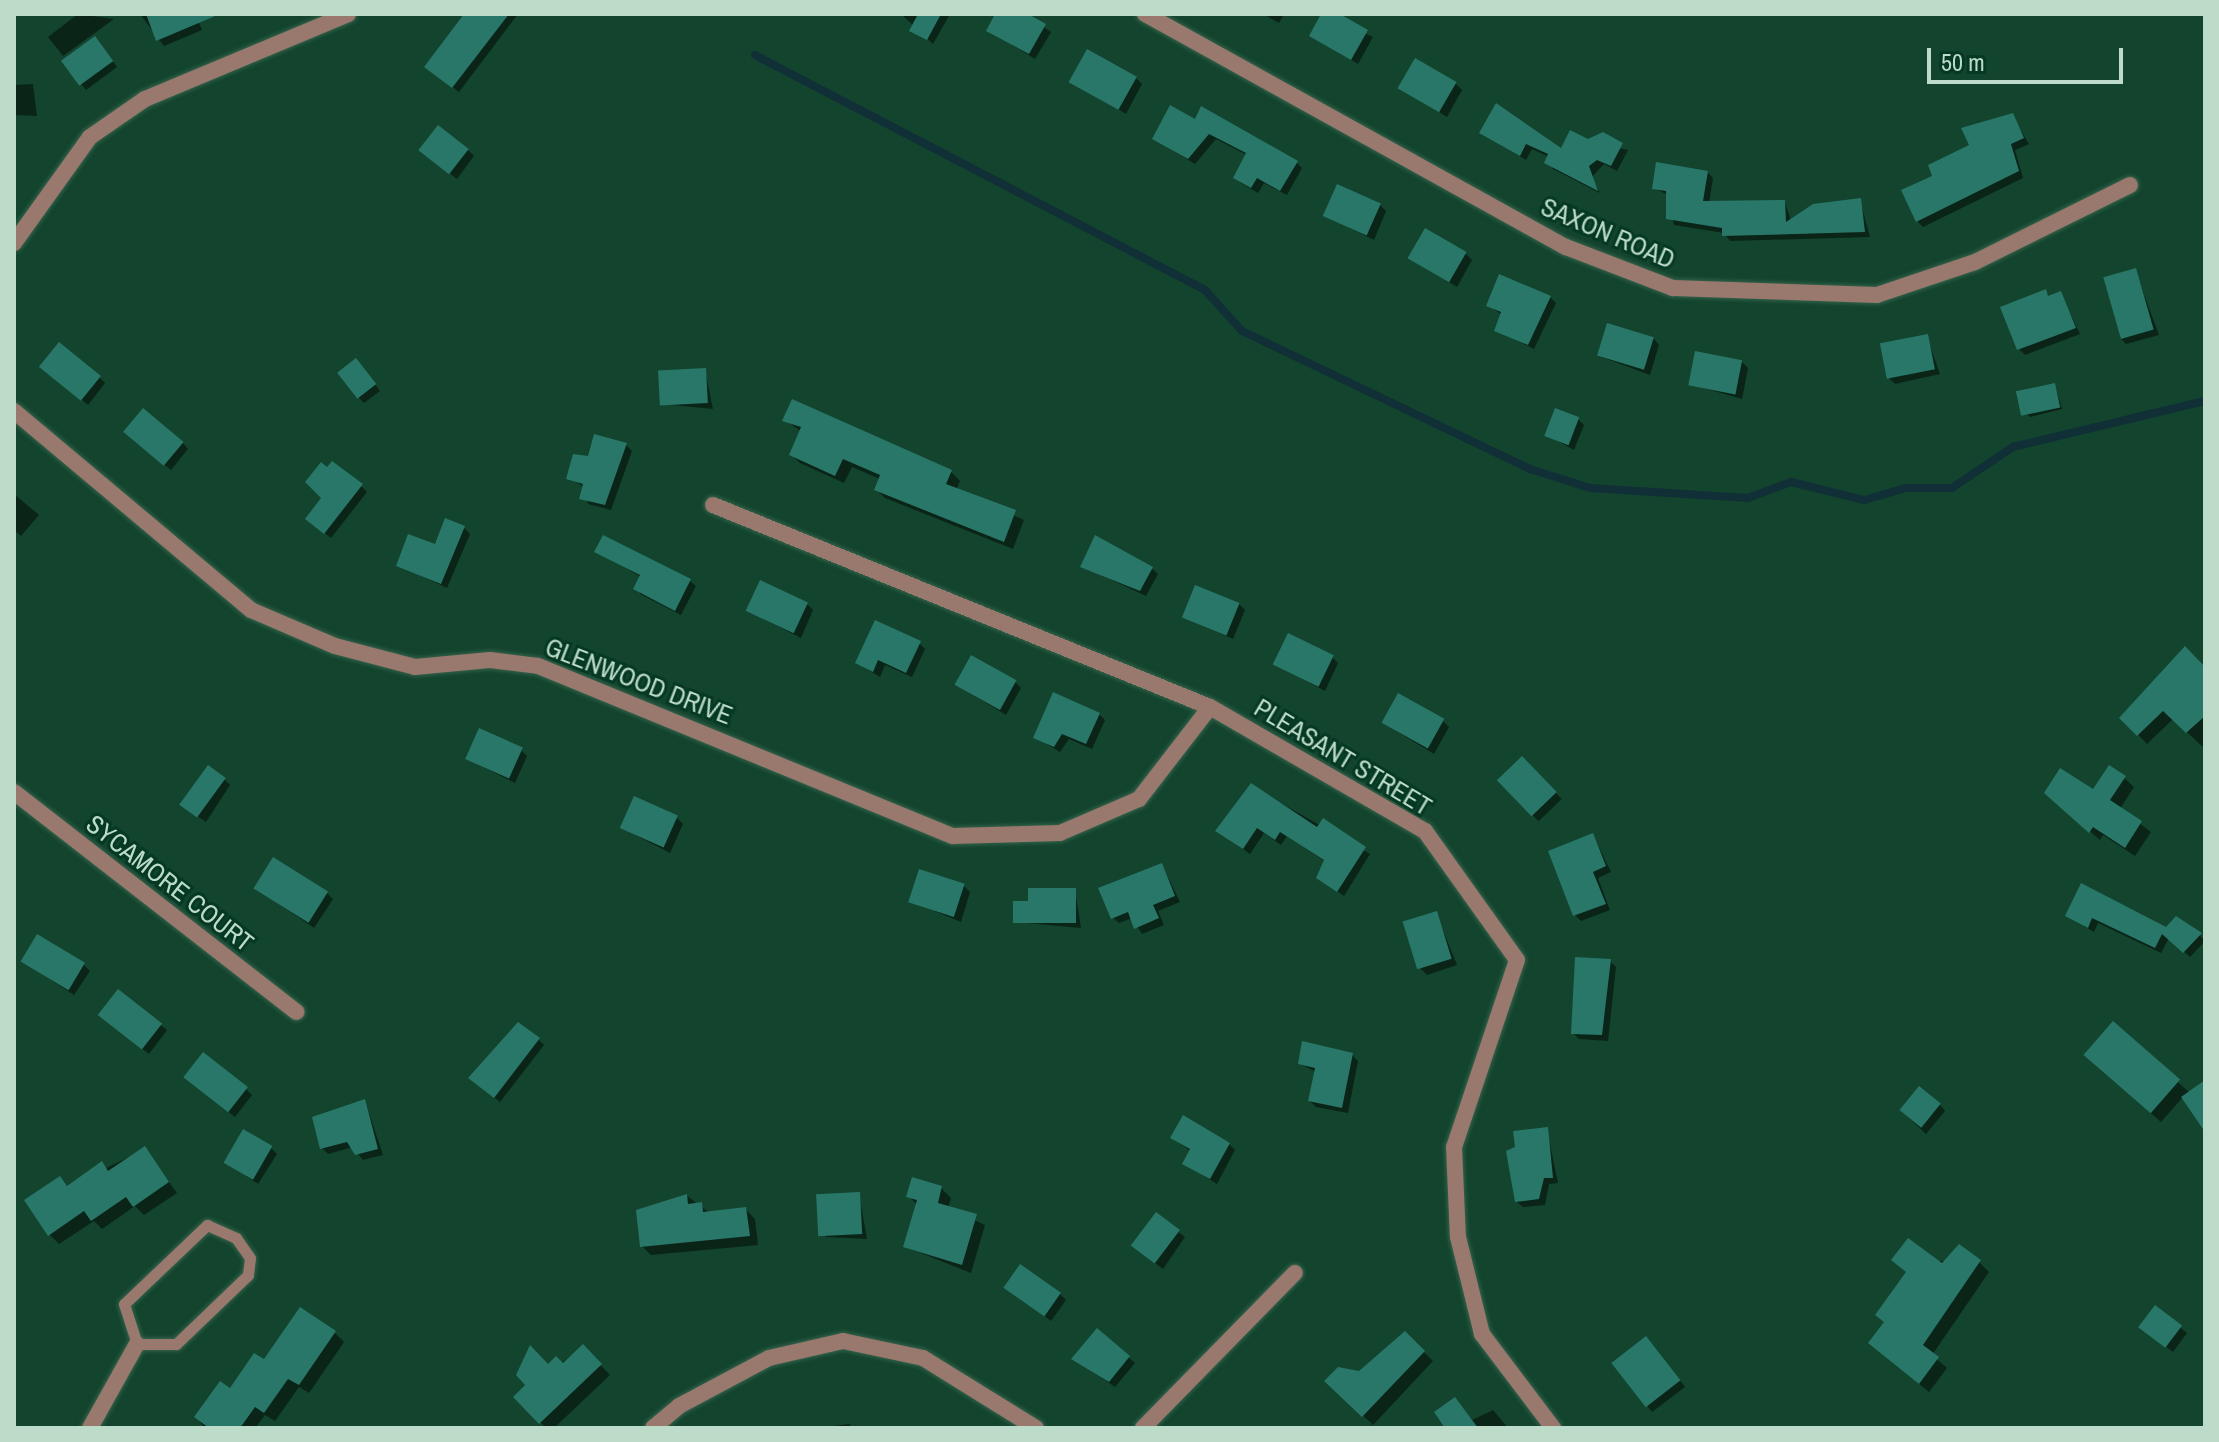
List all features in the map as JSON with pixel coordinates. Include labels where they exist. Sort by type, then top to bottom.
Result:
[{"type":"street","points":[[14,243],[17,223],[90,137],[145,99],[348,14]]},
{"type":"street","name":"SAXON ROAD","points":[[1145,14],[1566,247],[1673,288],[1877,295],[1975,262],[2130,185]]},
{"type":"street","name":"GLENWOOD DRIVE","points":[[14,411],[251,610],[335,646],[415,667],[490,660],[538,666],[953,836],[1060,833],[1139,799],[1210,707]]},
{"type":"street","name":"PLEASANT STREET","points":[[713,505],[1210,707],[1425,831],[1517,960],[1454,1147],[1458,1237],[1482,1334],[1553,1428]]},
{"type":"street","name":"SYCAMORE COURT","points":[[14,792],[297,1012]]},
{"type":"street","points":[[1143,1428],[1295,1273]]},
{"type":"street","points":[[653,1428],[679,1406],[769,1358],[843,1341],[923,1358],[1036,1428]]},
{"type":"street","points":[[90,1428],[137,1344]]},
{"type":"lane","points":[[197,1226],[236,1238],[250,1258],[248,1275],[176,1344],[137,1344],[124,1304],[197,1226]]},
{"type":"building","points":[[146,14],[220,14],[156,41]]},
{"type":"building","points":[[464,14],[509,14],[452,88],[424,67]]},
{"type":"building","points":[[918,14],[941,14],[927,40],[909,31]]},
{"type":"building","points":[[995,14],[1028,14],[1046,24],[1029,54],[986,31]]},
{"type":"building","points":[[1321,14],[1340,14],[1368,30],[1351,60],[1309,36]]},
{"type":"building","points":[[95,36],[113,61],[79,86],[61,61]]},
{"type":"building","points":[[1087,49],[1137,77],[1118,110],[1069,82]]},
{"type":"building","points":[[1415,58],[1457,82],[1439,112],[1398,88]]},
{"type":"building","points":[[1496,103],[1561,148],[1570,130],[1588,139],[1603,132],[1623,143],[1611,166],[1597,160],[1589,166],[1598,191],[1544,163],[1548,154],[1526,144],[1520,156],[1479,133]]},
{"type":"building","points":[[1170,105],[1195,119],[1201,106],[1298,161],[1280,191],[1257,178],[1251,188],[1233,178],[1246,153],[1209,134],[1188,159],[1152,139]]},
{"type":"building","points":[[2013,113],[2024,138],[2011,144],[2019,171],[1916,222],[1901,190],[1932,176],[1928,165],[1969,145],[1961,128]]},
{"type":"building","points":[[438,125],[469,149],[449,174],[418,150]]},
{"type":"building","points":[[1656,162],[1708,171],[1703,201],[1785,200],[1786,222],[1813,204],[1861,198],[1865,232],[1722,236],[1722,228],[1666,219],[1666,191],[1652,189]]},
{"type":"building","points":[[1337,184],[1381,204],[1367,235],[1323,216]]},
{"type":"building","points":[[1425,228],[1467,252],[1449,282],[1408,258]]},
{"type":"building","points":[[2136,268],[2154,330],[2121,339],[2103,277]]},
{"type":"building","points":[[1499,274],[1551,296],[1528,345],[1494,331],[1501,312],[1486,306]]},
{"type":"building","points":[[2046,289],[2048,296],[2061,291],[2076,328],[2017,350],[2000,307]]},
{"type":"building","points":[[1607,323],[1654,337],[1644,370],[1597,356]]},
{"type":"building","points":[[1928,334],[1935,369],[1887,379],[1880,343]]},
{"type":"building","points":[[59,342],[101,376],[81,401],[39,367]]},
{"type":"building","points":[[1695,351],[1742,360],[1735,395],[1688,385]]},
{"type":"building","points":[[356,358],[376,384],[357,399],[337,373]]},
{"type":"building","points":[[706,368],[708,403],[660,405],[658,371]]},
{"type":"building","points":[[2055,383],[2060,407],[2021,416],[2016,391]]},
{"type":"building","points":[[792,399],[952,470],[946,484],[1016,510],[1004,542],[874,490],[880,475],[843,459],[835,476],[789,455],[801,427],[782,421]]},
{"type":"building","points":[[143,408],[184,442],[164,466],[123,432]]},
{"type":"building","points":[[1555,408],[1579,417],[1569,445],[1544,436]]},
{"type":"building","points":[[594,434],[627,443],[605,505],[579,499],[583,484],[566,479],[573,454],[588,456]]},
{"type":"building","points":[[332,461],[363,484],[324,534],[305,519],[321,498],[305,482],[321,462],[327,467]]},
{"type":"building","points":[[445,518],[465,526],[441,584],[396,566],[408,534],[435,544]]},
{"type":"building","points":[[603,535],[691,579],[675,611],[633,589],[640,575],[594,552]]},
{"type":"building","points":[[1095,535],[1153,567],[1140,591],[1080,567]]},
{"type":"building","points":[[760,580],[808,602],[794,633],[746,611]]},
{"type":"building","points":[[1195,585],[1240,603],[1226,635],[1182,617]]},
{"type":"building","points":[[875,620],[921,641],[906,673],[878,660],[873,672],[855,663]]},
{"type":"building","points":[[1288,633],[1334,655],[1318,687],[1273,664]]},
{"type":"building","points":[[2185,646],[2205,667],[2205,716],[2186,733],[2163,711],[2137,736],[2119,718]]},
{"type":"building","points":[[971,655],[1016,680],[1000,710],[955,685]]},
{"type":"building","points":[[1053,692],[1100,713],[1086,744],[1062,734],[1054,747],[1033,738]]},
{"type":"building","points":[[1398,693],[1444,719],[1428,748],[1382,723]]},
{"type":"building","points":[[479,728],[523,748],[509,779],[465,759]]},
{"type":"building","points":[[1522,756],[1557,792],[1532,816],[1497,780]]},
{"type":"building","points":[[208,765],[226,778],[197,818],[179,805]]},
{"type":"building","points":[[2109,765],[2126,776],[2110,800],[2142,821],[2125,848],[2093,827],[2089,833],[2044,793],[2060,768],[2093,789]]},
{"type":"building","points":[[1251,783],[1317,827],[1323,818],[1366,847],[1337,892],[1316,878],[1324,860],[1280,832],[1275,840],[1257,828],[1243,849],[1215,831]]},
{"type":"building","points":[[634,796],[678,816],[664,847],[620,828]]},
{"type":"building","points":[[1593,833],[1606,866],[1593,872],[1606,904],[1573,916],[1548,851]]},
{"type":"building","points":[[273,857],[328,891],[309,923],[253,888]]},
{"type":"building","points":[[1162,863],[1175,896],[1153,905],[1159,918],[1134,929],[1128,912],[1111,919],[1098,888]]},
{"type":"building","points":[[919,869],[965,884],[954,917],[908,902]]},
{"type":"building","points":[[2081,883],[2166,927],[2176,916],[2202,933],[2183,953],[2162,934],[2155,948],[2092,918],[2088,928],[2065,916]]},
{"type":"building","points":[[1028,888],[1076,888],[1076,923],[1013,923],[1013,901],[1028,901]]},
{"type":"building","points":[[1437,911],[1452,959],[1417,969],[1403,922]]},
{"type":"building","points":[[37,934],[85,963],[69,990],[21,961]]},
{"type":"building","points":[[1575,957],[1611,959],[1602,1035],[1571,1034]]},
{"type":"building","points":[[118,989],[162,1023],[142,1049],[98,1015]]},
{"type":"building","points":[[2113,1021],[2180,1079],[2151,1113],[2083,1055]]},
{"type":"building","points":[[518,1022],[540,1038],[494,1098],[468,1078]]},
{"type":"building","points":[[1302,1041],[1353,1053],[1342,1108],[1308,1101],[1315,1068],[1298,1064]]},
{"type":"building","points":[[203,1052],[248,1087],[228,1112],[183,1077]]},
{"type":"building","points":[[2205,1080],[2205,1132],[2181,1097]]},
{"type":"building","points":[[1919,1086],[1941,1104],[1921,1128],[1899,1110]]},
{"type":"building","points":[[365,1099],[378,1149],[355,1155],[347,1142],[320,1149],[312,1117]]},
{"type":"building","points":[[1183,1115],[1230,1143],[1210,1179],[1182,1164],[1190,1149],[1170,1138]]},
{"type":"building","points":[[1548,1127],[1553,1178],[1544,1178],[1539,1199],[1515,1202],[1506,1151],[1515,1147],[1513,1131]]},
{"type":"building","points":[[243,1129],[272,1146],[253,1180],[224,1163]]},
{"type":"building","points":[[145,1146],[169,1182],[133,1207],[126,1197],[91,1221],[84,1211],[48,1236],[24,1200],[60,1176],[67,1186],[102,1161],[108,1171]]},
{"type":"building","points":[[912,1177],[942,1186],[938,1203],[977,1214],[962,1265],[903,1247],[917,1200],[906,1197]]},
{"type":"building","points":[[860,1192],[862,1234],[818,1236],[816,1194]]},
{"type":"building","points":[[687,1194],[688,1204],[702,1202],[703,1212],[746,1207],[750,1236],[640,1247],[636,1210]]},
{"type":"building","points":[[1156,1212],[1180,1230],[1155,1264],[1131,1246]]},
{"type":"building","points":[[1908,1238],[1942,1263],[1959,1244],[1981,1260],[1923,1345],[1939,1357],[1919,1384],[1868,1343],[1884,1322],[1875,1315],[1906,1272],[1891,1260]]},
{"type":"building","points":[[1020,1264],[1061,1293],[1044,1316],[1003,1288]]},
{"type":"building","points":[[2155,1305],[2182,1325],[2165,1348],[2138,1327]]},
{"type":"building","points":[[300,1307],[336,1331],[299,1385],[288,1379],[264,1413],[255,1407],[240,1428],[209,1428],[194,1417],[220,1381],[230,1388],[254,1353],[264,1359]]},
{"type":"building","points":[[1097,1328],[1130,1356],[1109,1382],[1071,1359]]},
{"type":"building","points":[[1405,1331],[1425,1351],[1362,1417],[1324,1381],[1338,1367],[1359,1371]]},
{"type":"building","points":[[1646,1336],[1680,1380],[1646,1407],[1611,1363]]},
{"type":"building","points":[[583,1344],[602,1364],[539,1424],[513,1397],[525,1385],[516,1375],[530,1345],[548,1364],[556,1356],[563,1363]]},
{"type":"building","points":[[1455,1397],[1478,1428],[1445,1428],[1434,1412]]},
{"type":"waterway","points":[[755,55],[1205,290],[1242,331],[1530,469],[1590,488],[1748,498],[1791,482],[1864,500],[1906,488],[1952,488],[2013,447],[2205,401]]}]
